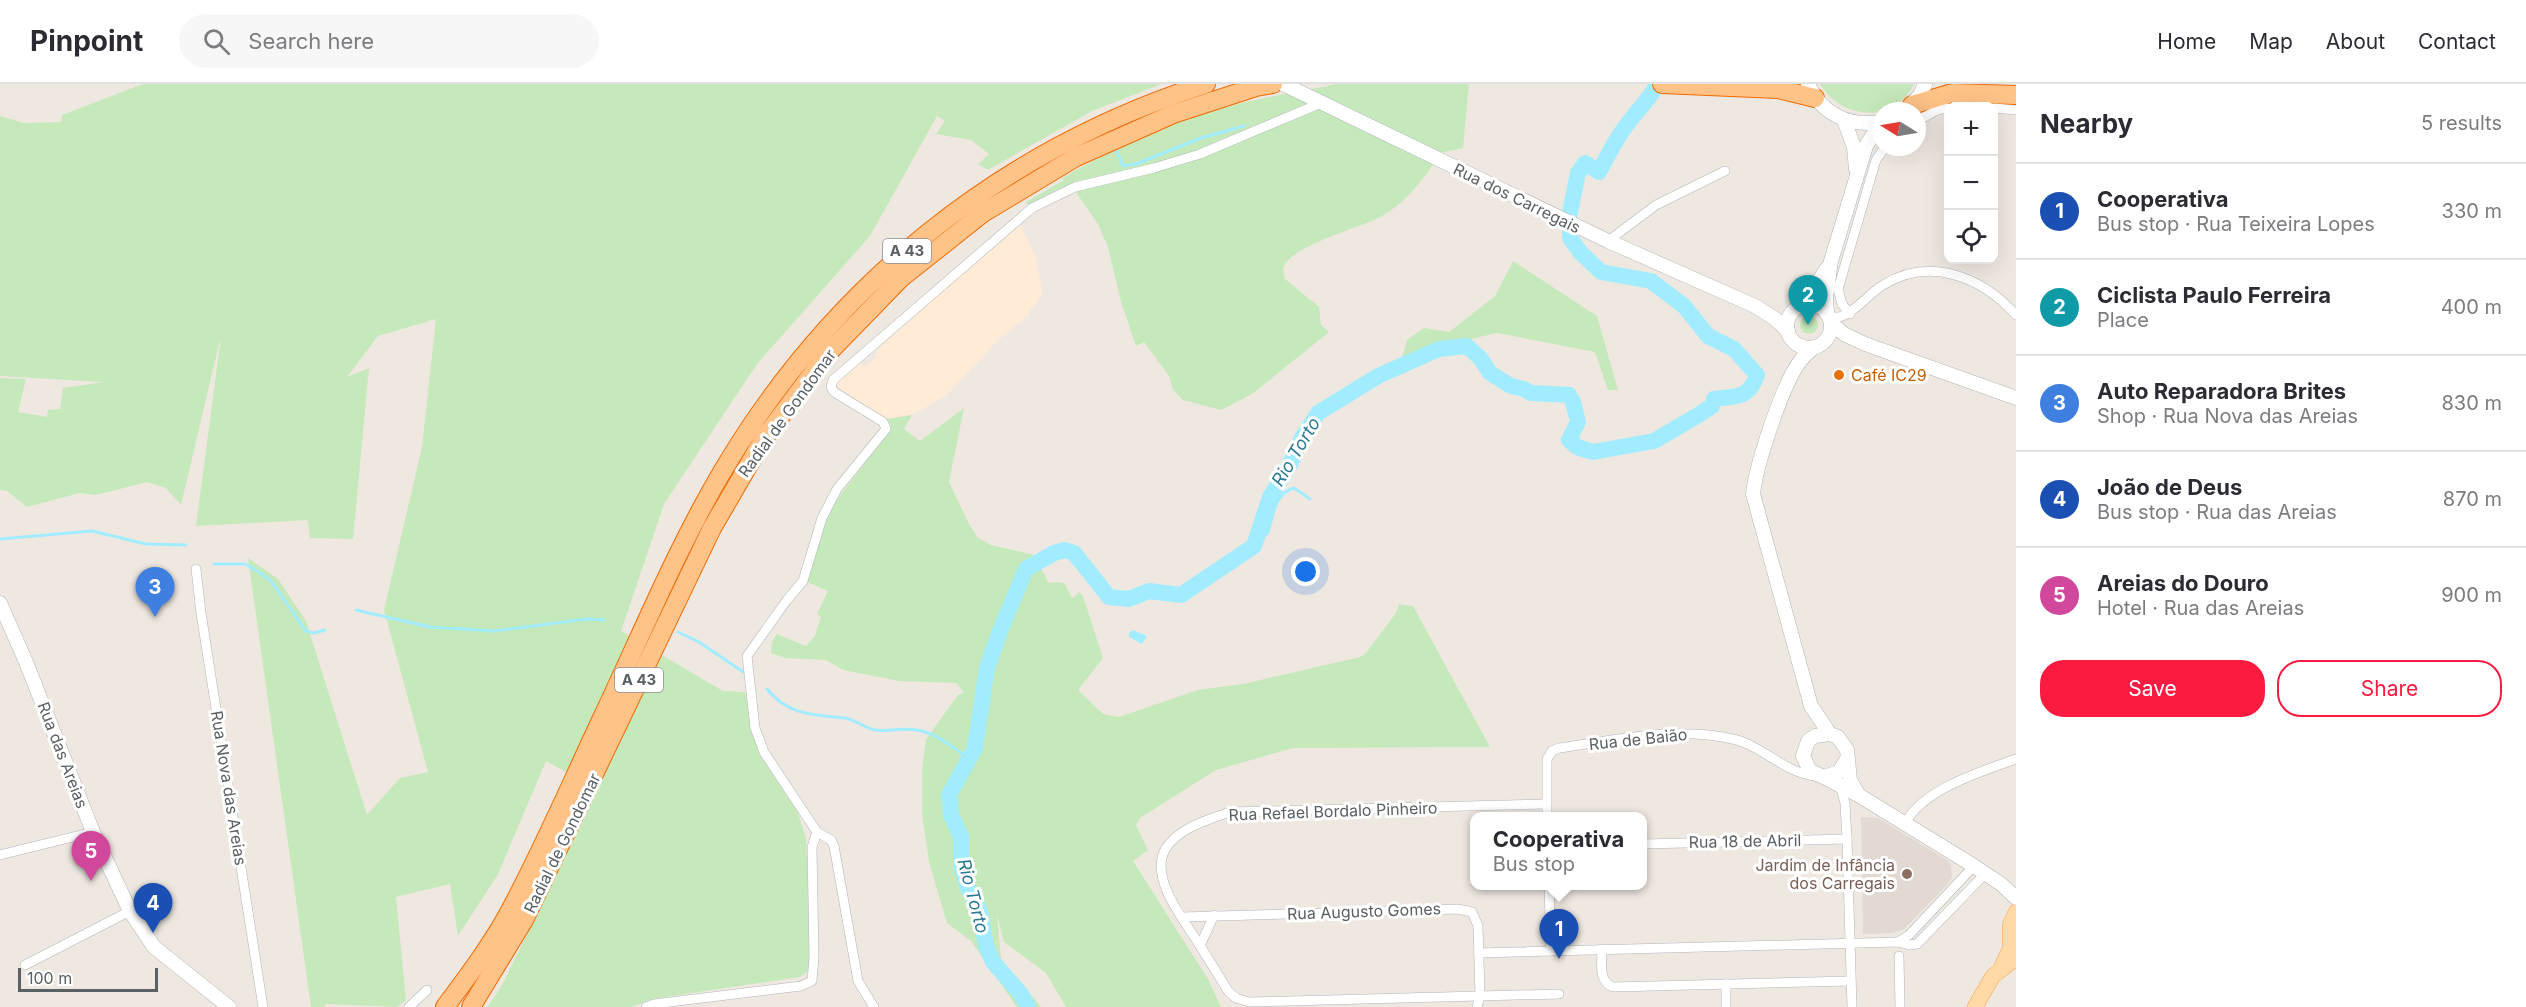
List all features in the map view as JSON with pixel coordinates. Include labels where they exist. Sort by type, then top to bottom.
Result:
[{"type":"highway","name":"Radial de Gondomar","points":[[471,1007],[524,920],[559,829],[750,428],[812,344],[888,266],[972,198],[1064,142],[1165,97],[1206,84]]},
{"type":"highway","name":"Radial de Gondomar","points":[[703,525],[828,353],[902,278],[982,213],[1076,157],[1173,114],[1256,87],[1273,84]]},
{"type":"highway","points":[[1662,84],[1812,91]]},
{"type":"highway","points":[[1926,105],[1952,93],[2016,95]]},
{"type":"highway","name":"Radial de Gondomar","points":[[445,1007],[509,911],[559,829]]},
{"type":"main road","points":[[1975,1007],[1988,981],[2009,962],[2014,925]]},
{"type":"street","name":"Rua dos Carregais","points":[[1283,84],[1608,241],[1755,306],[1774,318],[1790,334]]},
{"type":"street","points":[[1916,102],[1925,84]]},
{"type":"street","points":[[1812,91],[1833,115],[1856,123],[1872,122]]},
{"type":"street","points":[[874,1007],[858,981],[834,846],[831,840],[817,832],[764,752],[755,728],[747,656],[803,581],[822,518],[837,489],[886,429],[883,422],[834,392],[831,387],[833,380],[1032,208],[1075,187],[1200,154],[1318,101]]},
{"type":"street","points":[[1998,108],[2016,110]]},
{"type":"street","points":[[1926,111],[1944,109]]},
{"type":"street","points":[[1844,120],[1854,147],[1856,174]]},
{"type":"street","points":[[1872,136],[1856,174],[1831,261],[1826,297],[1829,318],[1828,337],[1801,360],[1790,378],[1755,472],[1753,494],[1811,706],[1812,725],[1803,756],[1805,764],[1820,776],[1860,796],[1980,870],[2011,894],[2014,925]]},
{"type":"street","points":[[1850,314],[1842,304],[1838,289],[1879,156]]},
{"type":"street","points":[[1608,241],[1656,205],[1725,171]]},
{"type":"street","points":[[1790,378],[1791,314],[1800,306],[1831,261]]},
{"type":"street","points":[[1829,318],[1841,318],[1850,314],[1883,285],[1913,271],[1931,270],[1951,275],[1991,291],[2016,315]]},
{"type":"street","points":[[1800,306],[1813,304],[1844,334],[1865,344],[2016,398]]},
{"type":"street","name":"Rua dos Carregais","points":[[1755,306],[1800,306]]},
{"type":"street","points":[[1790,334],[1798,344],[1818,345],[1842,342],[1865,344]]},
{"type":"street","name":"Rua Nova das Areias","points":[[196,569],[263,1007]]},
{"type":"street","name":"Rua das Areias","points":[[0,603],[22,652],[93,832],[130,911],[154,947],[222,1005]]},
{"type":"street","points":[[1811,706],[1830,734],[1844,743],[1850,780],[1860,796]]},
{"type":"street","name":"Rua de Baião","points":[[1546,804],[1547,759],[1552,751],[1559,748],[1671,732],[1734,739],[1756,747],[1800,774],[1820,776]]},
{"type":"street","points":[[1808,741],[1822,734],[1830,734]]},
{"type":"street","points":[[1820,776],[1839,772],[1847,759]]},
{"type":"street","points":[[1905,824],[1917,806],[1937,793],[2016,759]]},
{"type":"street","points":[[1790,766],[1805,764]]},
{"type":"street","points":[[1840,785],[1845,803],[1847,839],[1852,1007]]},
{"type":"street","points":[[1546,804],[1547,812]]},
{"type":"street","name":"Rua Refael Bordalo Pinheiro","points":[[1349,1003],[1249,1002],[1236,998],[1228,992],[1171,901],[1162,875],[1166,849],[1177,836],[1205,820],[1230,812],[1546,804]]},
{"type":"street","points":[[0,855],[93,832]]},
{"type":"street","points":[[646,1007],[722,994],[801,986],[813,981],[812,847],[817,832]]},
{"type":"street","name":"Rua 18 de Abril","points":[[1647,844],[1847,839]]},
{"type":"street","points":[[1898,942],[1980,870]]},
{"type":"street","points":[[1477,1007],[1480,996],[1479,952],[1898,942],[1909,945],[1917,944],[1980,870]]},
{"type":"street","points":[[1549,890],[1551,951]]},
{"type":"street","name":"Rua Augusto Gomes","points":[[1182,916],[1458,909],[1472,912],[1478,926],[1479,952]]},
{"type":"street","points":[[25,965],[130,911]]},
{"type":"street","points":[[1200,946],[1214,915]]},
{"type":"street","points":[[1920,922],[1929,932]]},
{"type":"street","points":[[1602,949],[1602,979],[1606,985],[1613,987],[1851,981]]},
{"type":"street","points":[[1899,956],[1900,1007]]},
{"type":"street","points":[[1726,984],[1726,1007]]},
{"type":"street","points":[[409,1007],[427,990]]},
{"type":"street","points":[[1349,1003],[1560,994]]},
{"type":"shaded area","points":[[1019,222],[1036,258],[1041,296],[1025,318],[997,341],[946,396],[912,415],[886,419],[838,387],[838,380],[860,363],[865,367],[875,358],[879,348]]},
{"type":"shaded area","name":"Jardim de Infância dos Carregais","points":[[1861,817],[1878,818],[1947,860],[1951,865],[1952,877],[1949,883],[1904,929],[1893,933],[1863,934]]},
{"type":"green space","points":[[143,84],[1162,84],[1092,111],[988,170],[978,164],[989,154],[971,140],[936,134],[945,121],[937,116],[870,236],[757,364],[664,504],[621,631],[723,691],[745,692],[759,754],[798,813],[806,839],[811,947],[808,971],[800,977],[652,999],[631,1007],[487,1007],[501,987],[598,790],[546,761],[498,874],[458,936],[450,884],[396,897],[406,1000],[397,1007],[326,1004],[325,1007],[311,1007],[248,558],[278,579],[306,621],[367,815],[400,778],[428,772],[384,610],[422,447],[436,319],[378,336],[347,377],[369,368],[353,539],[310,538],[308,520],[196,526],[221,336],[181,505],[166,488],[147,482],[96,495],[80,493],[27,507],[7,491],[0,490],[0,378],[26,379],[18,412],[47,417],[48,410],[60,409],[63,388],[103,382],[0,376],[0,116],[24,123],[61,122],[62,115]]},
{"type":"green space","points":[[1337,84],[1469,84],[1463,148],[1440,153],[1414,189],[1389,212],[1311,245],[1288,261],[1283,269],[1285,279],[1319,307],[1321,325],[1329,332],[1252,394],[1221,410],[1183,400],[1173,390],[1169,376],[1144,342],[1136,346],[1121,302],[1108,247],[1098,224],[1071,185],[1054,191],[1029,206],[1026,202],[1091,162],[1167,126],[1240,103]]},
{"type":"green space","points":[[1820,84],[1914,84],[1899,102],[1872,102],[1872,112],[1854,110],[1841,105],[1829,96]]},
{"type":"green space","points":[[1513,261],[1597,316],[1618,390],[1608,390],[1595,352],[1497,333],[1436,347],[1401,361],[1407,340],[1424,328],[1449,332],[1495,296]]},
{"type":"green space","points":[[1805,316],[1813,316],[1818,321],[1816,332],[1805,334],[1800,329],[1800,321]]},
{"type":"green space","points":[[964,408],[949,482],[978,538],[991,545],[1034,555],[1049,583],[1065,584],[1073,598],[1079,592],[1083,596],[1103,658],[1078,690],[1103,714],[1119,717],[1198,690],[1243,684],[1360,657],[1365,654],[1396,613],[1399,604],[1413,606],[1490,747],[1293,748],[1216,770],[1140,818],[1136,825],[1148,850],[1133,861],[1208,979],[1221,1007],[1066,1007],[1046,973],[1004,942],[997,915],[1001,959],[1041,1007],[1017,1007],[971,941],[947,923],[929,862],[922,814],[922,770],[926,739],[958,695],[964,692],[956,683],[899,681],[843,670],[826,660],[785,658],[771,653],[772,642],[777,634],[806,646],[815,636],[821,617],[817,614],[828,591],[807,582],[816,542],[834,503],[887,435],[891,424],[886,419],[912,415],[904,429],[920,441]]},
{"type":"water","points":[[1133,630],[1147,636],[1142,644],[1129,637],[1129,633]]},
{"type":"waterway","name":"Rio Torto","points":[[1569,217],[1578,173],[1585,163],[1599,172],[1622,131],[1649,98],[1657,84]]},
{"type":"waterway","points":[[1116,149],[1123,166],[1136,164],[1201,138],[1244,126]]},
{"type":"waterway","name":"Rio Torto","points":[[1028,1007],[1021,994],[993,962],[986,946],[980,911],[967,886],[961,864],[961,836],[951,815],[949,795],[975,748],[987,668],[1026,569],[1054,553],[1065,550],[1074,553],[1109,597],[1129,599],[1149,591],[1181,595],[1254,546],[1270,497],[1318,413],[1378,376],[1439,349],[1467,346],[1481,359],[1490,373],[1511,386],[1531,393],[1569,395],[1578,422],[1569,440],[1577,447],[1593,452],[1654,441],[1712,406],[1714,399],[1741,395],[1750,388],[1757,375],[1734,349],[1708,336],[1684,306],[1651,281],[1601,272],[1581,253],[1570,238],[1570,230]]},
{"type":"waterway","points":[[1256,536],[1267,534],[1275,507],[1287,491],[1294,488],[1310,499]]},
{"type":"waterway","points":[[0,539],[92,531],[146,544],[186,545]]},
{"type":"waterway","points":[[214,564],[245,564],[259,572],[271,581],[306,631],[314,633],[325,630]]},
{"type":"waterway","points":[[356,610],[430,627],[494,631],[586,619],[604,620]]},
{"type":"waterway","points":[[678,632],[699,642],[743,672]]},
{"type":"waterway","points":[[767,689],[783,704],[802,712],[845,718],[875,730],[912,729],[931,734],[969,759]]},
{"type":"place","name":"Ciclista Paulo Ferreira","points":[[1808,325]]},
{"type":"place","name":"Café IC29","points":[[1839,375]]},
{"type":"place","name":"Auto Reparadora Brites","points":[[155,617]]},
{"type":"place","name":"Jardim de Infância dos Carregais","points":[[1907,874]]},
{"type":"place","name":"Areias do Douro","points":[[91,881]]},
{"type":"place","name":"João de Deus","points":[[153,933]]},
{"type":"place","name":"Cooperativa","points":[[1559,959]]}]
